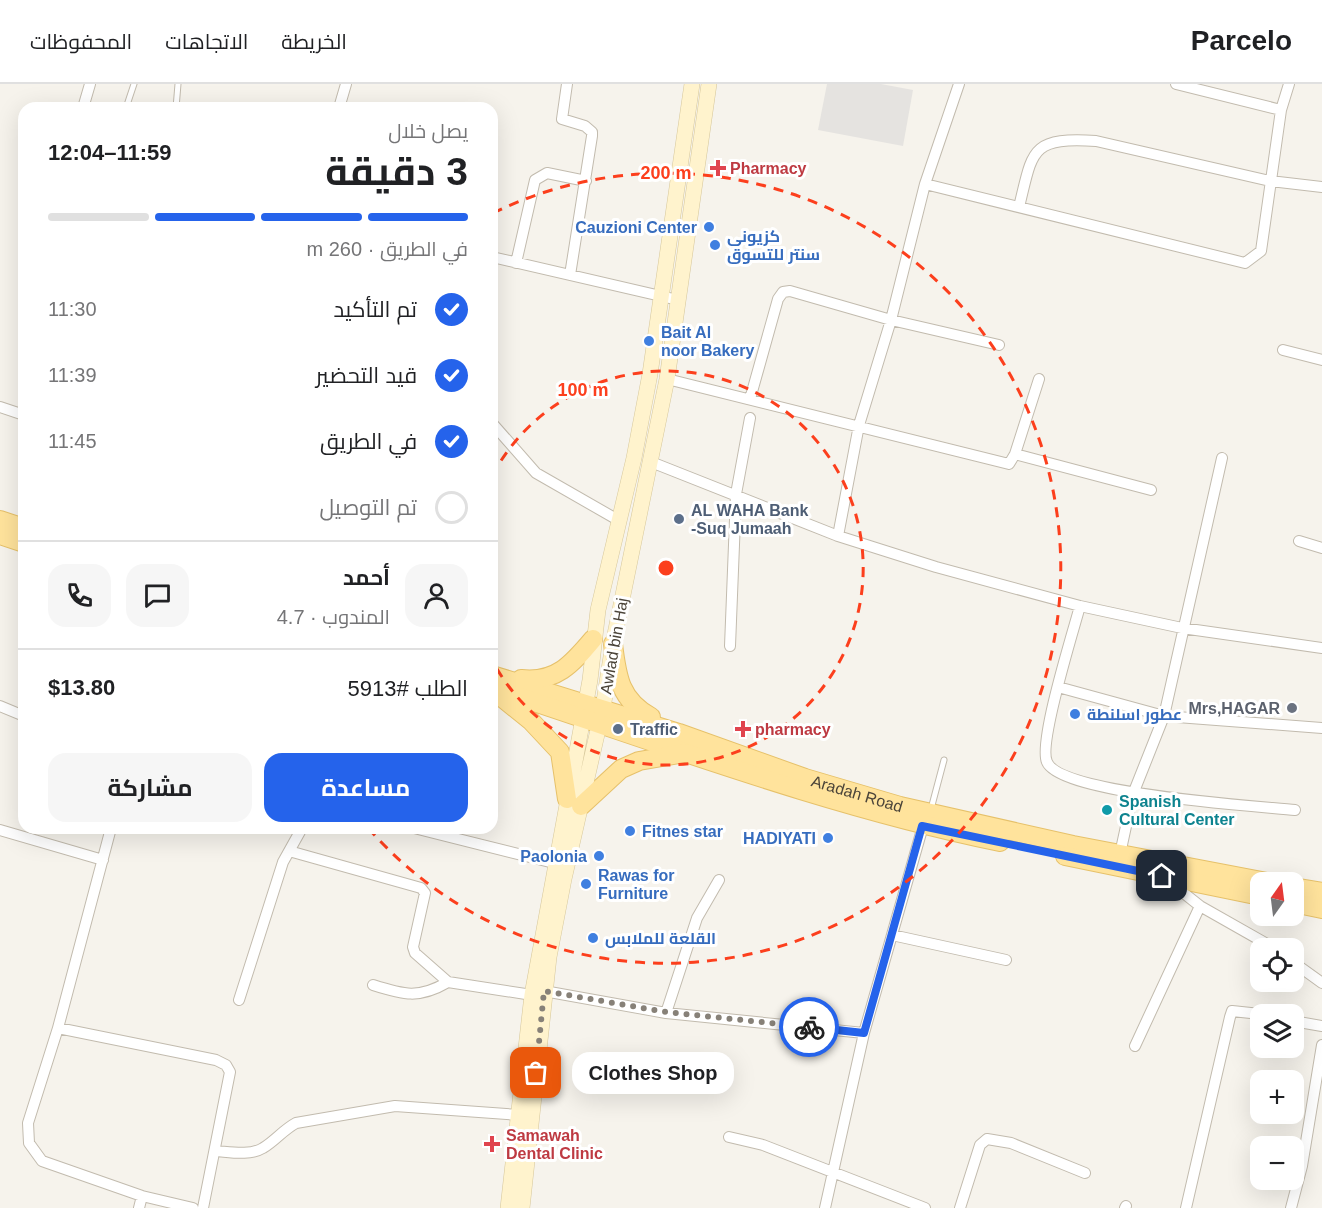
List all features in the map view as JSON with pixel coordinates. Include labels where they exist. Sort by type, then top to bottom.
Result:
[{"type":"main road","name":"Awlad bin Haj","points":[[522,1208],[538,993],[564,879],[584,710],[590,680],[593,639],[618,520],[634,458],[662,298],[692,84]]},
{"type":"main road","name":"Awlad bin Haj","points":[[508,1208],[554,863],[602,716],[613,644],[667,379],[709,84]]},
{"type":"main road","points":[[0,520],[18,526]]},
{"type":"main road","points":[[0,535],[18,541]]},
{"type":"main road","points":[[498,682],[557,675],[571,666],[593,639]]},
{"type":"main road","points":[[613,644],[618,682],[624,694],[647,715],[679,733]]},
{"type":"main road","name":"Aradah Road","points":[[498,684],[602,716],[686,753],[926,820],[1162,876],[1250,894]]},
{"type":"main road","points":[[498,687],[560,752],[574,802],[621,769],[639,761],[686,753]]},
{"type":"main road","name":"Aradah Road","points":[[602,716],[679,733],[926,820],[1250,879]]},
{"type":"main road","points":[[1304,888],[1322,892]]},
{"type":"main road","points":[[1304,905],[1322,909]]},
{"type":"street","points":[[85,102],[90,84]]},
{"type":"street","points":[[341,102],[346,84]]},
{"type":"street","points":[[567,84],[562,119],[585,126],[592,132],[570,275]]},
{"type":"street","points":[[838,536],[859,425],[891,320],[925,184],[959,84]]},
{"type":"street","points":[[1176,84],[1281,110]]},
{"type":"street","points":[[925,184],[1245,263],[1262,251],[1281,110],[1289,84]]},
{"type":"street","points":[[1019,207],[1031,159],[1037,150],[1047,143],[1071,140],[1095,141],[1270,182],[1322,187]]},
{"type":"street","points":[[516,263],[535,180],[547,173],[586,181]]},
{"type":"street","points":[[498,258],[678,300]]},
{"type":"street","points":[[750,399],[778,299],[783,292],[790,291],[891,320],[999,345]]},
{"type":"street","points":[[1283,350],[1322,360]]},
{"type":"street","points":[[667,379],[1009,464],[1015,454],[1039,379]]},
{"type":"street","points":[[0,407],[18,413]]},
{"type":"street","points":[[730,646],[736,494],[750,418]]},
{"type":"street","points":[[498,430],[536,473],[618,520]]},
{"type":"street","points":[[1015,454],[1151,490]]},
{"type":"street","points":[[1120,854],[1133,794],[1164,716],[1222,458]]},
{"type":"street","points":[[651,462],[838,536],[936,567],[1080,606],[1182,628],[1322,648]]},
{"type":"street","points":[[1299,541],[1322,548]]},
{"type":"street","points":[[1080,606],[1058,687],[1045,750],[1047,763],[1059,775],[1133,794],[1294,810]]},
{"type":"street","points":[[1058,687],[1164,716],[1322,728]]},
{"type":"street","points":[[0,706],[18,714]]},
{"type":"street","points":[[825,1208],[864,1033],[926,820]]},
{"type":"street","points":[[0,830],[103,860]]},
{"type":"street","points":[[110,834],[58,1028],[28,1124],[29,1143],[42,1161],[142,1196],[193,1208]]},
{"type":"street","points":[[239,1000],[283,862],[299,834]]},
{"type":"street","points":[[438,834],[554,863]]},
{"type":"street","points":[[289,851],[421,888],[425,892],[424,900],[412,947],[415,953],[448,982]]},
{"type":"street","points":[[1162,876],[1200,906],[1256,938]]},
{"type":"street","points":[[666,1012],[697,918],[719,880]]},
{"type":"street","points":[[1135,1046],[1200,906]]},
{"type":"street","points":[[892,934],[1006,960]]},
{"type":"street","points":[[1304,970],[1322,983]]},
{"type":"street","points":[[373,985],[396,992],[421,995],[448,982],[666,1012],[864,1033]]},
{"type":"street","points":[[1186,1208],[1230,1017],[1232,1011],[1250,1012]]},
{"type":"street","points":[[1304,1022],[1322,1026]]},
{"type":"street","points":[[58,1028],[216,1060],[226,1065],[230,1072],[216,1151],[202,1208]]},
{"type":"street","points":[[1291,1208],[1302,1166],[1322,1045]]},
{"type":"street","points":[[216,1151],[250,1153],[262,1149],[284,1129],[296,1123],[395,1106],[519,1115]]},
{"type":"street","points":[[729,1137],[763,1145],[924,1208]]},
{"type":"street","points":[[960,1208],[981,1145],[987,1139],[1011,1143],[1085,1173]]},
{"type":"street","points":[[139,1208],[142,1196]]},
{"type":"lane","points":[[128,102],[134,84]]},
{"type":"lane","points":[[176,102],[178,84]]},
{"type":"lane","points":[[926,820],[944,760]]},
{"type":"shaded area","points":[[827,84],[881,84],[913,90],[903,146],[818,130]]},
{"type":"way so far","points":[[536,1073],[544,991],[666,1012],[809,1027]]},
{"type":"place","name":"Pharmacy","points":[[718,168]]},
{"type":"place","name":"Cauzioni Center","points":[[709,227]]},
{"type":"place","name":"كزيوني سنتر للتسوق","points":[[715,245]]},
{"type":"place","name":"Bait Al noor Bakery","points":[[649,341]]},
{"type":"place","name":"AL WAHA Bank -Suq Jumaah","points":[[679,519]]},
{"type":"place","name":"Mrs,HAGAR","points":[[1292,708]]},
{"type":"place","name":"عطور اسلنطة","points":[[1075,714]]},
{"type":"place","name":"Traffic","points":[[618,729]]},
{"type":"place","name":"pharmacy","points":[[743,729]]},
{"type":"place","name":"Spanish Cultural Center","points":[[1107,810]]},
{"type":"place","name":"Fitnes star","points":[[630,831]]},
{"type":"place","name":"HADIYATI","points":[[828,838]]},
{"type":"place","name":"Paolonia","points":[[599,856]]},
{"type":"place","name":"Rawas for Furniture","points":[[586,884]]},
{"type":"place","name":"القلعة للملابس","points":[[593,938]]},
{"type":"place","name":"Clothes Shop","points":[[536,1073]]},
{"type":"place","name":"Samawah Dental Clinic","points":[[492,1144]]},
{"type":"route","points":[[809,1027],[864,1033],[922,826],[1162,876]]}]
